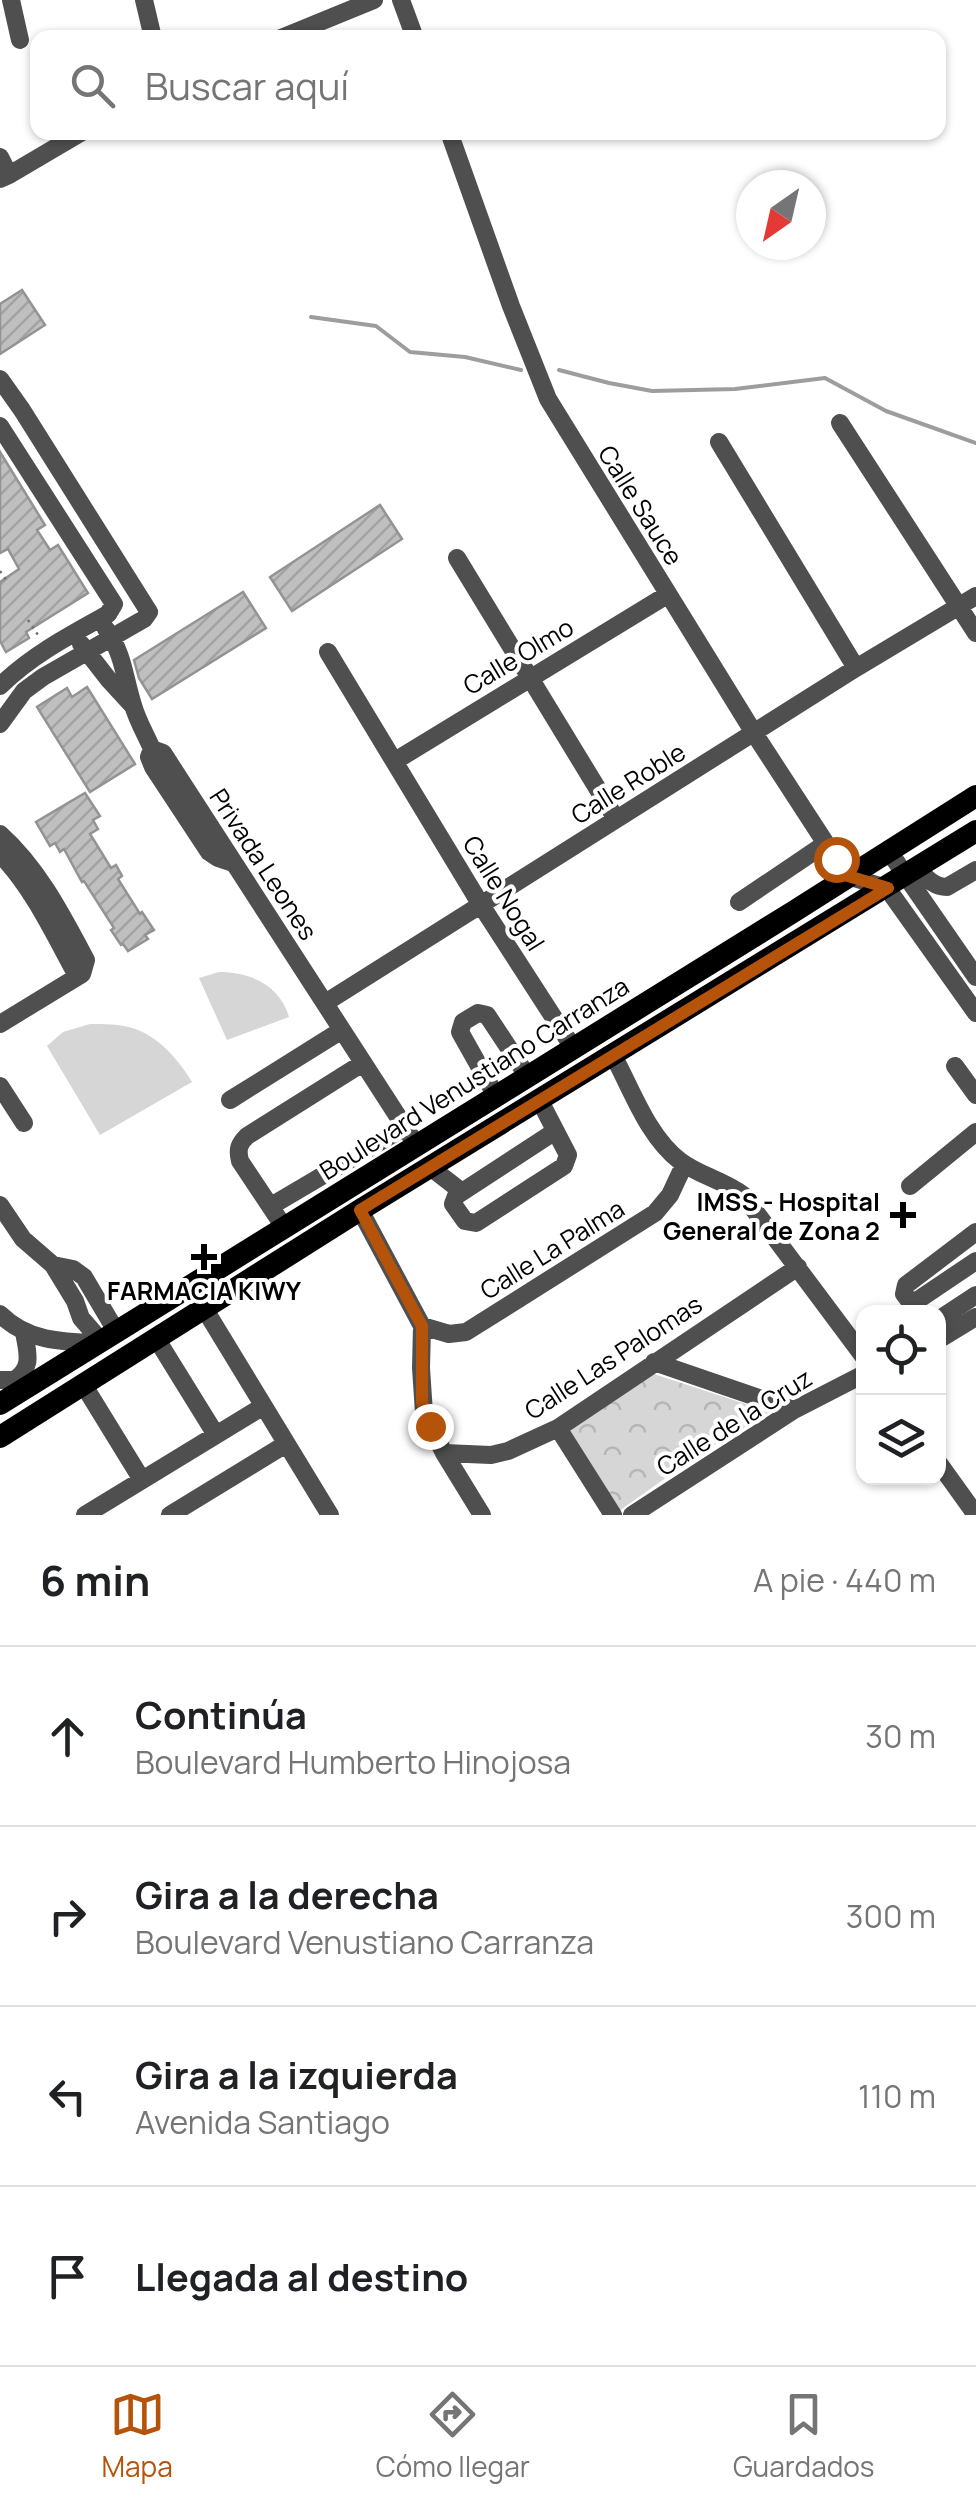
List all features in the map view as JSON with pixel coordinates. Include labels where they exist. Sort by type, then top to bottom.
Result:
[{"type":"main road","name":"Boulevard Venustiano Carranza","points":[[0,1404],[284,1227],[411,1137],[528,1077],[976,796]]},
{"type":"main road","name":"Boulevard Venustiano Carranza","points":[[0,1437],[976,831]]},
{"type":"street","points":[[12,0],[20,40]]},
{"type":"street","points":[[144,0],[151,30]]},
{"type":"street","points":[[300,30],[374,0]]},
{"type":"street","points":[[401,0],[412,30]]},
{"type":"street","points":[[0,157],[5,177],[68,140]]},
{"type":"street","name":"Calle Sauce","points":[[452,140],[539,381],[667,594],[848,876]]},
{"type":"street","points":[[0,379],[149,612],[144,619],[24,691],[0,724]]},
{"type":"street","points":[[22,410],[0,425],[114,604],[3,682],[24,691]]},
{"type":"street","points":[[840,423],[976,634]]},
{"type":"street","points":[[719,442],[856,668]]},
{"type":"street","points":[[457,558],[616,820]]},
{"type":"street","points":[[110,596],[133,584]]},
{"type":"street","name":"Calle Olmo","points":[[395,761],[667,594]]},
{"type":"street","name":"Calle Roble","points":[[324,1003],[976,596]]},
{"type":"street","points":[[99,618],[113,638],[133,705]]},
{"type":"street","points":[[74,633],[86,653],[133,705]]},
{"type":"street","name":"Calle Nogal","points":[[328,652],[480,906],[574,1049]]},
{"type":"street","name":"Privada Leones","points":[[133,705],[158,751],[411,1137]]},
{"type":"street","points":[[0,834],[42,883],[86,960],[84,970],[77,976],[0,1024]]},
{"type":"street","points":[[739,902],[826,844]]},
{"type":"street","points":[[888,850],[939,961],[976,1014]]},
{"type":"street","points":[[0,854],[36,902],[77,976]]},
{"type":"street","points":[[848,876],[926,878],[948,887],[976,870]]},
{"type":"street","points":[[903,877],[976,977]]},
{"type":"street","points":[[939,961],[956,949]]},
{"type":"street","points":[[496,1096],[460,1032],[463,1022],[478,1012],[489,1017],[528,1077]]},
{"type":"street","points":[[230,1100],[342,1030]]},
{"type":"street","points":[[613,1055],[660,1141],[684,1165],[743,1194],[856,1346]]},
{"type":"street","points":[[284,1227],[240,1160],[240,1142],[363,1063]]},
{"type":"street","points":[[955,1066],[976,1095]]},
{"type":"street","points":[[0,1086],[24,1124]]},
{"type":"street","points":[[540,1100],[568,1155],[564,1166],[476,1223],[465,1221],[452,1204],[456,1196],[554,1132]]},
{"type":"street","points":[[910,1186],[976,1132]]},
{"type":"street","points":[[271,1206],[411,1137]]},
{"type":"street","name":"Calle La Palma","points":[[422,1326],[450,1334],[466,1332],[564,1272],[656,1213],[670,1195],[684,1165]]},
{"type":"street","points":[[430,1167],[461,1191]]},
{"type":"street","points":[[0,1206],[23,1239],[53,1265],[73,1269],[84,1277],[105,1338],[63,1342],[24,1332],[0,1314]]},
{"type":"street","points":[[360,1210],[422,1326],[424,1413],[482,1515]]},
{"type":"street","points":[[913,1305],[904,1294],[906,1285],[976,1232]]},
{"type":"street","points":[[919,1305],[976,1261]]},
{"type":"street","name":"Calle Las Palomas","points":[[444,1453],[508,1451],[558,1428],[798,1268]]},
{"type":"street","points":[[946,1315],[976,1295]]},
{"type":"street","points":[[204,1308],[330,1515]]},
{"type":"street","points":[[946,1335],[976,1318]]},
{"type":"street","points":[[0,1380],[14,1380],[26,1370],[29,1361],[24,1332]]},
{"type":"street","points":[[156,1338],[216,1435]]},
{"type":"street","points":[[654,1362],[794,1410]]},
{"type":"street","name":"Calle de la Cruz","points":[[632,1515],[794,1410],[856,1378]]},
{"type":"street","points":[[83,1384],[142,1480]]},
{"type":"street","points":[[85,1515],[262,1407]]},
{"type":"street","points":[[558,1428],[612,1515]]},
{"type":"street","points":[[170,1515],[286,1444]]},
{"type":"street","points":[[946,1473],[976,1514]]},
{"type":"path","points":[[0,571],[8,582]]},
{"type":"path","points":[[28,620],[48,648]]},
{"type":"green space","points":[[219,972],[262,982],[279,996],[289,1017],[227,1040],[199,978]]},
{"type":"green space","points":[[90,1024],[124,1026],[145,1033],[172,1055],[192,1082],[100,1135],[47,1046],[63,1032]]},
{"type":"green space","points":[[654,1374],[770,1412],[701,1453],[619,1511],[568,1427]]},
{"type":"building","points":[[22,290],[45,325],[0,354],[0,304]]},
{"type":"building","points":[[0,452],[45,525],[37,530],[50,550],[58,545],[88,593],[26,632],[29,638],[6,652],[0,641],[0,582],[19,569],[8,549],[0,553]]},
{"type":"building","points":[[380,505],[402,539],[292,611],[270,577]]},
{"type":"building","points":[[243,592],[266,628],[152,699],[139,678],[134,660]]},
{"type":"building","points":[[87,687],[135,764],[90,792],[37,707],[67,688],[72,697]]},
{"type":"building","points":[[85,793],[100,816],[93,820],[98,829],[90,834],[111,868],[116,865],[122,876],[118,879],[154,930],[145,935],[148,939],[128,951],[111,930],[114,928],[64,849],[60,852],[55,843],[50,846],[36,822]]},
{"type":"waterway","points":[[311,317],[376,326],[410,352],[465,357],[521,370]]},
{"type":"waterway","points":[[559,370],[652,391],[735,389],[825,378],[886,411],[976,443]]},
{"type":"place","name":"IMSS - Hospital General de Zona 2","points":[[903,1215]]},
{"type":"place","name":"FARMACIA KIWY","points":[[204,1257]]},
{"type":"route","points":[[430,1426],[422,1402],[422,1326],[360,1210],[888,888],[848,876],[836,859]]}]
